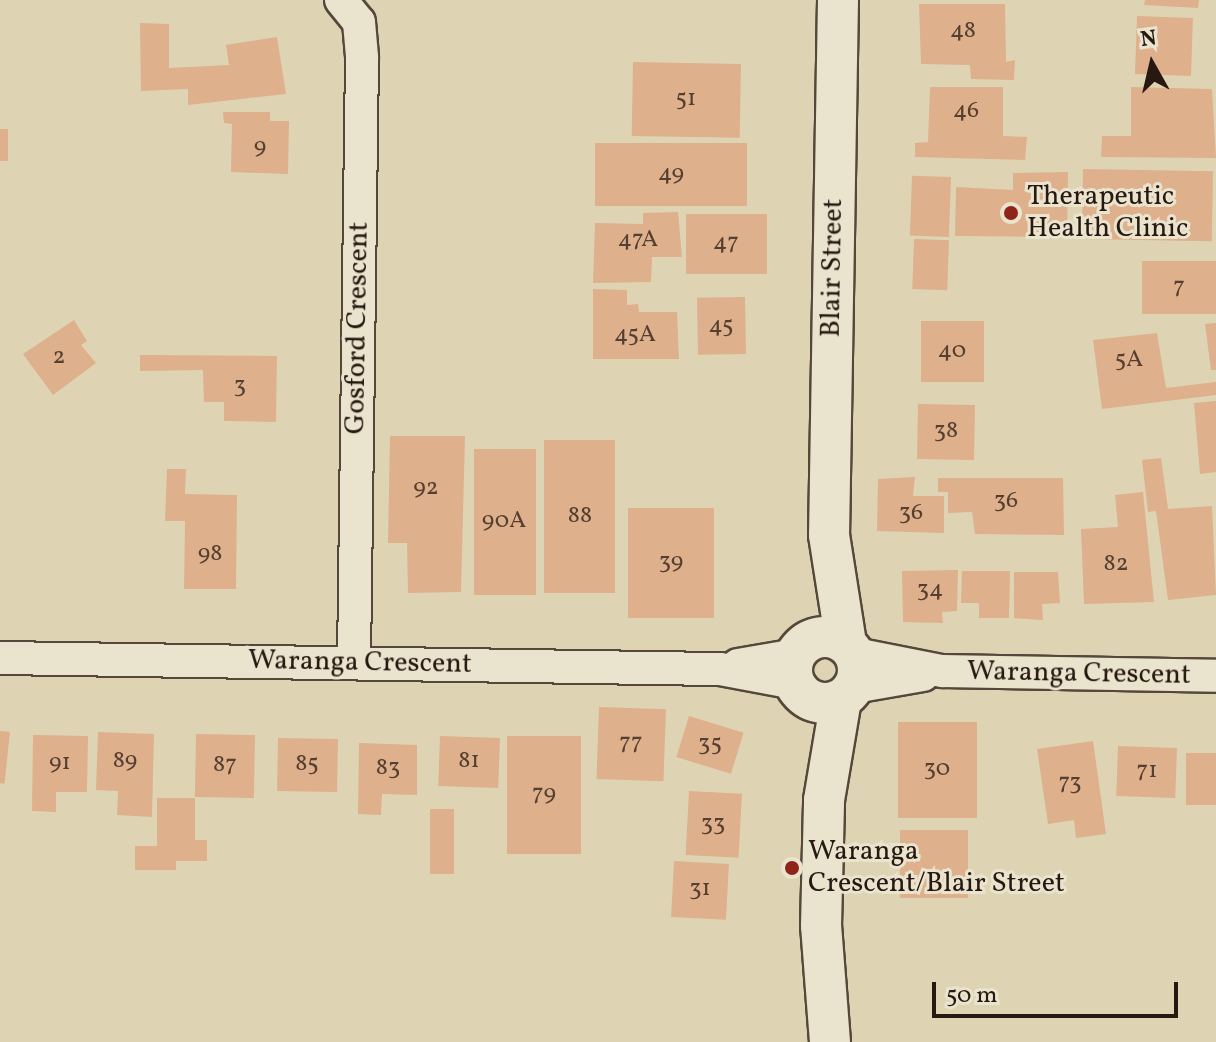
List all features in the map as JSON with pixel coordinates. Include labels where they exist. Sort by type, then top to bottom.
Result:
[{"type":"street","name":"Gosford Crescent","points":[[341,0],[359,22],[362,58],[354,663]]},
{"type":"street","name":"Blair Street","points":[[809,1042],[821,926],[838,0]]},
{"type":"street","name":"Waranga Crescent","points":[[0,658],[1216,676]]},
{"type":"street","name":"Blair Street","points":[[821,926],[830,1042]]},
{"type":"building","points":[[1145,0],[1199,0],[1198,8],[1144,5]]},
{"type":"building","points":[[919,4],[1005,4],[1006,62],[1015,60],[1014,80],[971,79],[970,65],[921,64]]},
{"type":"building","points":[[1137,16],[1193,18],[1191,76],[1135,74]]},
{"type":"building","points":[[140,23],[169,24],[169,68],[229,65],[226,45],[277,37],[286,94],[188,105],[188,89],[141,91]]},
{"type":"building","points":[[633,62],[741,64],[740,138],[632,136]]},
{"type":"building","points":[[930,87],[1003,87],[1003,136],[1027,137],[1025,160],[915,157],[915,143],[928,142]]},
{"type":"building","points":[[1131,87],[1212,89],[1216,158],[1101,157],[1102,136],[1131,136]]},
{"type":"building","points":[[223,112],[270,112],[270,121],[289,121],[288,174],[231,172],[232,124],[224,123]]},
{"type":"building","points":[[0,129],[8,129],[8,161],[0,161]]},
{"type":"building","points":[[595,143],[747,143],[747,206],[595,206]]},
{"type":"building","points":[[1083,169],[1213,171],[1212,241],[1082,239]]},
{"type":"building","name":"Therapeutic Health Clinic","points":[[1068,172],[1067,237],[955,236],[956,187],[1013,190],[1013,173]]},
{"type":"building","points":[[912,176],[951,177],[949,237],[910,236]]},
{"type":"building","points":[[678,212],[682,257],[652,257],[651,282],[593,283],[595,223],[643,224],[643,213]]},
{"type":"building","points":[[686,214],[767,214],[767,274],[686,274]]},
{"type":"building","points":[[914,239],[949,240],[947,290],[912,289]]},
{"type":"building","points":[[1142,261],[1216,261],[1216,314],[1142,314]]},
{"type":"building","points":[[593,289],[627,290],[627,305],[638,304],[639,312],[677,312],[679,359],[593,359]]},
{"type":"building","points":[[745,297],[746,354],[698,355],[697,298]]},
{"type":"building","points":[[74,320],[87,341],[81,345],[96,363],[53,395],[23,354]]},
{"type":"building","points":[[921,321],[984,321],[984,382],[921,382]]},
{"type":"building","points":[[1216,323],[1216,370],[1211,370],[1205,324]]},
{"type":"building","points":[[1157,333],[1166,388],[1216,382],[1216,395],[1102,409],[1093,340]]},
{"type":"building","points":[[140,355],[277,356],[276,422],[224,421],[224,402],[204,402],[203,370],[140,371]]},
{"type":"building","points":[[1216,401],[1216,472],[1200,474],[1194,403]]},
{"type":"building","points":[[918,404],[975,405],[974,460],[917,459]]},
{"type":"building","points":[[390,436],[465,436],[461,592],[408,593],[407,543],[388,543]]},
{"type":"building","points":[[544,440],[615,440],[615,593],[544,593]]},
{"type":"building","points":[[474,449],[536,449],[536,595],[474,595]]},
{"type":"building","points":[[1161,458],[1168,509],[1212,506],[1216,595],[1168,600],[1156,511],[1148,512],[1142,460]]},
{"type":"building","points":[[167,469],[186,469],[185,494],[237,495],[236,589],[184,589],[185,521],[165,521]]},
{"type":"building","points":[[915,477],[913,496],[944,496],[944,533],[877,531],[878,479]]},
{"type":"building","points":[[938,478],[1063,478],[1064,535],[975,534],[972,512],[948,513],[948,492],[938,492]]},
{"type":"building","points":[[1143,492],[1154,602],[1084,604],[1081,529],[1118,527],[1115,495]]},
{"type":"building","points":[[628,508],[714,508],[714,618],[628,618]]},
{"type":"building","points":[[958,570],[957,611],[942,612],[943,623],[903,622],[902,571]]},
{"type":"building","points":[[962,571],[1010,571],[1009,618],[979,618],[979,603],[961,603]]},
{"type":"building","points":[[1014,572],[1058,572],[1060,603],[1042,604],[1043,620],[1014,618]]},
{"type":"building","points":[[599,707],[666,709],[663,781],[596,779]]},
{"type":"building","points":[[689,716],[744,733],[731,774],[676,757]]},
{"type":"building","points":[[898,722],[977,722],[977,818],[898,818]]},
{"type":"building","points":[[0,731],[10,732],[5,784],[0,783]]},
{"type":"building","points":[[98,732],[154,734],[152,817],[117,815],[118,791],[96,790]]},
{"type":"building","points":[[196,734],[255,735],[254,798],[195,797]]},
{"type":"building","points":[[33,735],[88,736],[87,792],[56,792],[56,812],[32,811]]},
{"type":"building","points":[[440,736],[500,738],[498,788],[438,786]]},
{"type":"building","points":[[507,736],[581,736],[581,854],[507,854]]},
{"type":"building","points":[[278,738],[338,739],[337,792],[277,791]]},
{"type":"building","points":[[1093,741],[1106,834],[1076,838],[1074,820],[1048,824],[1037,749]]},
{"type":"building","points":[[359,743],[417,745],[417,795],[382,794],[381,815],[358,814]]},
{"type":"building","points":[[1118,746],[1177,748],[1175,798],[1116,796]]},
{"type":"building","points":[[1186,753],[1216,753],[1216,805],[1186,805]]},
{"type":"building","points":[[689,791],[742,794],[739,858],[686,855]]},
{"type":"building","points":[[157,798],[195,798],[195,840],[207,840],[207,861],[176,861],[176,870],[135,870],[135,846],[157,846]]},
{"type":"building","points":[[430,809],[454,809],[454,874],[430,874]]},
{"type":"building","points":[[900,830],[968,830],[968,898],[900,898]]},
{"type":"building","points":[[674,861],[729,864],[726,920],[671,917]]},
{"type":"place","name":"Therapeutic Health Clinic","points":[[1011,213]]},
{"type":"place","name":"Waranga Crescent/Blair Street","points":[[792,868]]}]
